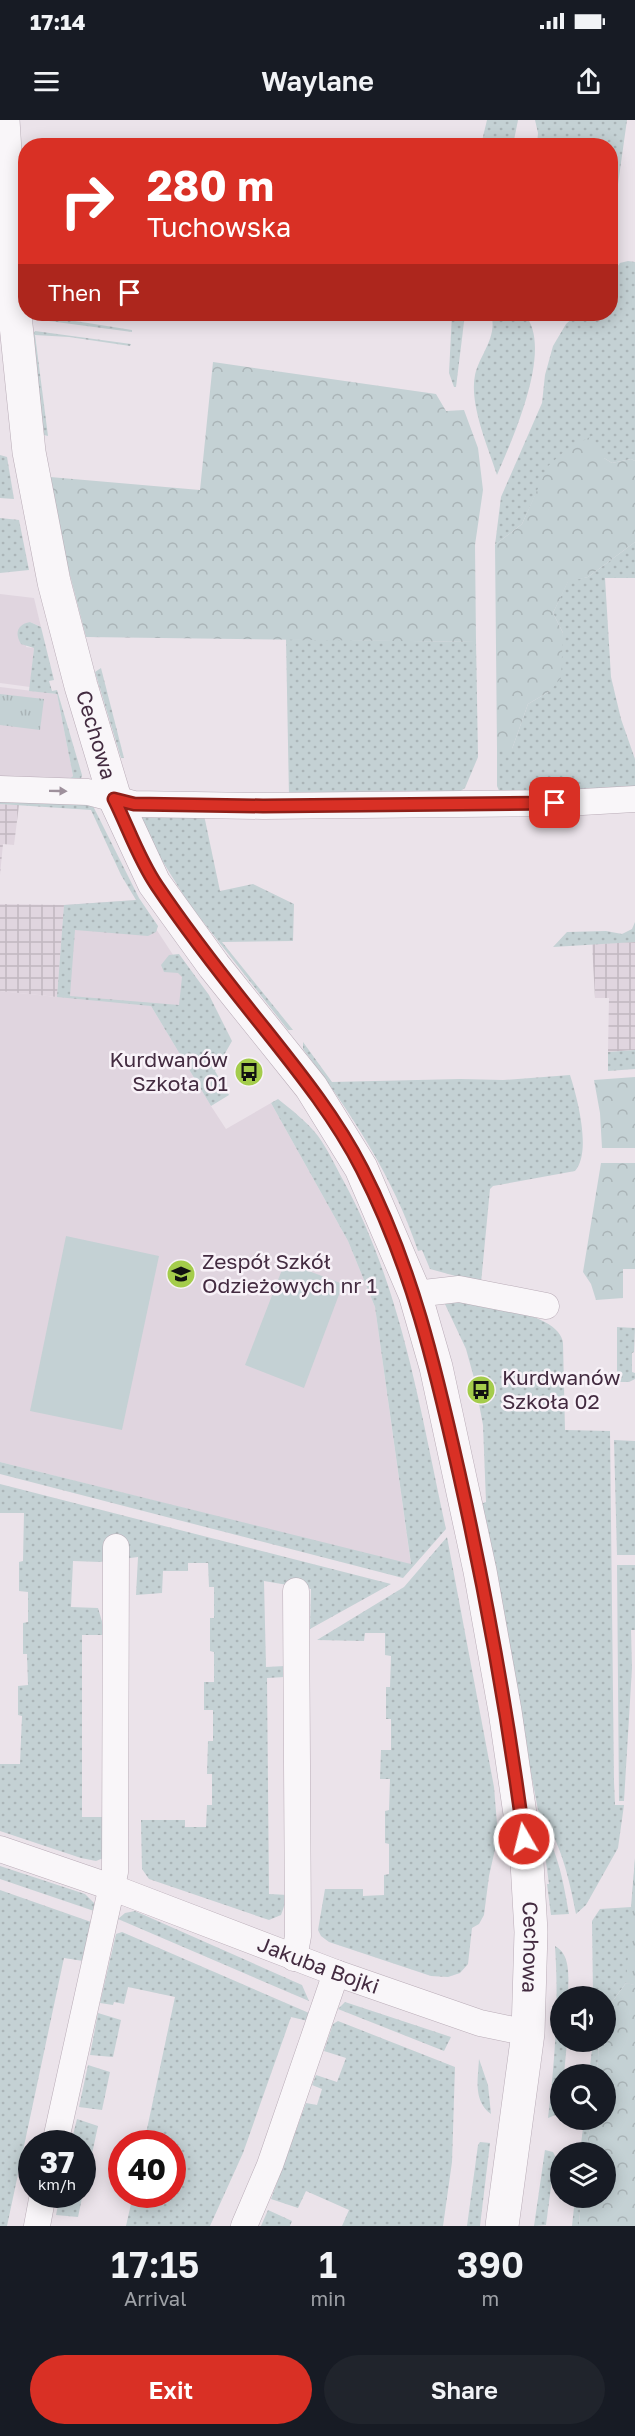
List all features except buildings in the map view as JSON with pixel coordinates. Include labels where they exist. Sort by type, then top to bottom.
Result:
[{"type":"street","name":"Cechowa","points":[[3,120],[8,328],[54,582],[114,799],[154,883],[214,966],[311,1087],[362,1168],[415,1294],[436,1367],[478,1560],[517,1786],[527,1862],[530,1908],[528,2033],[502,2226]]},
{"type":"street","points":[[0,789],[88,792],[134,804],[263,806],[565,803],[635,799]]},
{"type":"street","points":[[415,1294],[459,1289],[546,1306]]},
{"type":"street","points":[[58,2130],[115,1872],[116,1547]]},
{"type":"street","points":[[294,1958],[298,1936],[296,1591]]},
{"type":"street","name":"Jakuba Bojki","points":[[0,1849],[111,1887],[336,1973],[480,2023],[528,2033]]},
{"type":"street","points":[[244,2226],[270,2164],[336,1973]]},
{"type":"street","points":[[37,2226],[41,2208]]},
{"type":"shaded area","points":[[0,594],[34,598],[41,627],[30,622],[26,647],[34,648],[30,687],[0,683]]},
{"type":"shaded area","points":[[0,687],[57,694],[73,776],[67,781],[0,777]]},
{"type":"shaded area","points":[[0,804],[19,805],[14,845],[3,844],[0,875]]},
{"type":"shaded area","name":"Zespół Szkół Odzieżowych nr 1","points":[[137,900],[185,973],[182,1009],[151,1006],[211,1106],[226,1129],[271,1103],[348,1241],[375,1307],[411,1565],[0,1462],[0,991],[57,997],[64,905]]},
{"type":"shaded area","points":[[0,904],[64,905],[57,997],[0,991]]},
{"type":"shaded area","points":[[635,942],[635,1050],[608,1052],[609,998],[595,998],[592,944]]},
{"type":"green space","points":[[487,120],[518,120],[514,138],[483,138]]},
{"type":"green space","points":[[535,120],[627,120],[618,184],[618,138],[538,138]]},
{"type":"green space","points":[[635,262],[635,461],[631,459],[612,463],[604,458],[535,496],[522,524],[495,545],[501,497],[542,403],[545,375],[553,346],[569,321],[618,321],[618,266],[620,263]]},
{"type":"green space","points":[[49,321],[75,321],[132,330],[132,332]]},
{"type":"green space","points":[[452,321],[464,321],[456,387],[449,373]]},
{"type":"green space","points":[[528,321],[532,329],[535,348],[528,393],[497,475],[480,425],[474,386],[477,367],[488,345],[493,322]]},
{"type":"green space","points":[[35,331],[131,344],[130,346],[69,337],[35,335],[48,436],[44,435],[40,418],[33,334]]},
{"type":"green space","points":[[213,362],[436,394],[446,411],[464,410],[478,448],[483,490],[475,545],[476,642],[86,637],[64,552],[50,477],[200,490]]},
{"type":"green space","points":[[592,436],[604,458],[612,463],[631,459],[635,461],[635,542],[588,577],[568,582],[553,613],[563,633],[561,678],[550,691],[528,704],[512,749],[497,749],[495,545],[522,524],[548,466],[567,449]]},
{"type":"green space","points":[[0,455],[7,457],[14,499],[0,498]]},
{"type":"green space","points":[[0,518],[19,520],[29,570],[0,573]]},
{"type":"green space","points":[[635,542],[635,578],[605,578],[611,677],[621,719],[635,759],[635,794],[500,793],[497,786],[497,749],[512,749],[528,704],[550,691],[563,633],[553,613],[568,581],[588,577]]},
{"type":"green space","points":[[30,622],[41,627],[54,680],[49,681],[52,691],[57,690],[82,775],[81,779],[67,781],[73,776],[57,694],[29,691],[34,648],[21,644],[18,630]]},
{"type":"green space","points":[[286,639],[476,642],[478,757],[465,788],[459,792],[289,796]]},
{"type":"green space","points":[[101,668],[124,758],[121,758],[95,672]]},
{"type":"green space","points":[[0,694],[44,699],[40,730],[0,725]]},
{"type":"green space","points":[[0,800],[93,806],[139,898],[158,926],[156,932],[148,936],[75,930],[70,996],[179,1005],[182,977],[178,973],[164,972],[161,965],[169,955],[179,954],[209,995],[232,1041],[215,1071],[229,1095],[211,1106],[151,1006],[57,997],[64,905],[136,900],[121,875],[91,810],[0,804]]},
{"type":"green space","points":[[138,815],[204,815],[220,891],[253,884],[294,904],[293,941],[222,942],[293,1030],[288,1030],[189,904],[158,854]]},
{"type":"green space","points":[[635,922],[635,942],[553,947],[567,932],[606,931],[622,934],[632,929]]},
{"type":"green space","points":[[303,1042],[332,1082],[503,1080],[570,1075],[582,1124],[580,1162],[575,1171],[493,1186],[490,1189],[481,1283],[430,1269],[422,1250],[418,1251],[408,1223],[383,1170],[353,1120],[303,1049]]},
{"type":"green space","points":[[635,1050],[635,1069],[608,1071],[608,1052]]},
{"type":"green space","points":[[635,1077],[635,1148],[602,1148],[600,1113],[594,1080]]},
{"type":"green space","points":[[278,1099],[318,1136],[343,1180],[380,1263],[407,1350],[446,1529],[403,1578],[0,1474],[0,1462],[411,1564],[375,1307],[348,1241],[271,1103]]},
{"type":"green space","points":[[601,1163],[635,1163],[635,1269],[623,1269],[623,1298],[596,1300],[591,1284],[583,1272]]},
{"type":"green space","points":[[66,1236],[159,1256],[122,1430],[30,1411]]},
{"type":"green space","points":[[285,1262],[343,1284],[304,1388],[245,1365]]},
{"type":"green space","points":[[449,1298],[496,1306],[532,1316],[558,1332],[563,1343],[565,1430],[610,1431],[614,1782],[615,1805],[624,1805],[618,1848],[586,1905],[576,1914],[567,1873],[558,1847],[538,1810],[480,1504],[486,1502],[483,1425],[479,1404],[488,1402],[483,1376],[474,1378],[466,1349],[444,1302]]},
{"type":"green space","points":[[617,1327],[635,1328],[632,1372],[635,1373],[635,1379],[629,1382],[617,1382]]},
{"type":"green space","points":[[614,1440],[635,1441],[635,1555],[617,1555]]},
{"type":"green space","points":[[0,1484],[391,1584],[310,1629],[311,1589],[264,1581],[266,1667],[285,1666],[285,1677],[267,1678],[269,1894],[288,1895],[281,1915],[269,1920],[149,1879],[142,1869],[141,1820],[185,1820],[185,1827],[206,1827],[207,1805],[212,1805],[212,1774],[207,1774],[208,1741],[213,1741],[213,1710],[204,1710],[204,1682],[214,1682],[214,1652],[210,1651],[210,1618],[214,1618],[214,1587],[209,1587],[208,1563],[188,1563],[188,1571],[163,1571],[162,1593],[136,1595],[138,1557],[100,1562],[73,1561],[71,1607],[98,1608],[106,1635],[82,1635],[82,1817],[106,1817],[106,1857],[96,1861],[81,1858],[0,1831],[0,1764],[20,1764],[22,1716],[18,1715],[18,1686],[28,1685],[27,1654],[23,1654],[23,1623],[28,1622],[28,1592],[19,1591],[19,1562],[23,1561],[24,1513],[0,1513]]},
{"type":"green space","points":[[447,1537],[494,1787],[498,1836],[489,1876],[484,1915],[479,1924],[472,1928],[468,1964],[460,1973],[448,1977],[431,1976],[329,1942],[321,1936],[318,1930],[325,1889],[363,1889],[363,1896],[384,1895],[384,1875],[389,1874],[389,1844],[385,1843],[385,1811],[389,1810],[390,1779],[380,1779],[381,1750],[391,1750],[391,1719],[386,1719],[386,1687],[390,1687],[391,1656],[385,1655],[385,1633],[365,1633],[364,1641],[317,1640],[404,1587]]},
{"type":"green space","points":[[617,1565],[635,1565],[635,1630],[631,1630],[632,1668],[624,1801],[619,1801]]},
{"type":"green space","points":[[541,1825],[556,1856],[569,1914],[551,1915]]},
{"type":"green space","points":[[635,1858],[635,1985],[626,1983],[616,1996],[616,1986],[593,1986],[592,1921],[600,1909],[631,1907]]},
{"type":"green space","points":[[635,1859],[635,1985],[626,1983]]},
{"type":"green space","points":[[0,1866],[85,1894],[94,1903],[97,1912],[0,1879]]},
{"type":"green space","points":[[0,1890],[94,1923],[83,1961],[64,1958],[27,2130],[18,2130],[18,2174],[7,2226],[0,2226]]},
{"type":"green space","points":[[135,1911],[302,1985],[309,2001],[118,1919],[125,1913]]},
{"type":"green space","points":[[122,1932],[309,2013],[308,2021],[291,2017],[243,2153],[210,2226],[126,2226],[130,2208],[186,2208],[186,2130],[147,2130],[175,1997],[128,1987],[124,2004],[100,2003],[116,1934]]},
{"type":"green space","points":[[555,1946],[564,1955],[568,1968],[568,1986],[557,1986]]},
{"type":"green space","points":[[626,1983],[635,1985],[635,2226],[579,2226],[580,2208],[616,2208],[616,2142],[588,2142],[589,2130],[616,2130],[616,2064],[598,2064],[598,2052],[616,2052],[616,1996]]},
{"type":"green space","points":[[345,2002],[451,2037],[444,2051],[338,2009]]},
{"type":"green space","points":[[98,2013],[121,2020],[113,2057],[90,2055]]},
{"type":"green space","points":[[338,2021],[455,2067],[452,2162],[443,2226],[342,2226],[349,2210],[306,2191],[298,2208],[271,2199],[306,2103],[317,2105],[322,2089],[312,2085],[316,2075],[337,2082],[346,2058],[324,2051],[333,2024]]},
{"type":"green space","points":[[555,2052],[566,2052],[565,2064],[554,2064]]},
{"type":"green space","points":[[592,2052],[598,2052],[598,2064],[590,2064]]},
{"type":"green space","points":[[479,2059],[488,2085],[491,2114],[481,2103],[479,2096]]},
{"type":"green space","points":[[88,2065],[110,2072],[102,2110],[79,2107]]},
{"type":"green space","points":[[77,2119],[98,2126],[96,2135],[96,2130],[74,2130]]},
{"type":"green space","points":[[583,2130],[589,2130],[588,2142],[581,2142]]},
{"type":"green space","points":[[480,2142],[490,2143],[480,2226],[467,2226],[478,2145]]},
{"type":"green space","points":[[545,2150],[550,2151],[550,2194],[546,2225],[534,2226]]},
{"type":"green space","points":[[57,2208],[80,2208],[78,2217],[56,2215]]},
{"type":"green space","points":[[574,2208],[580,2208],[579,2226],[572,2226]]},
{"type":"green space","points":[[268,2210],[292,2221],[290,2226],[261,2226]]},
{"type":"place","name":"Kurdwanów Szkoła 01","points":[[249,1072]]},
{"type":"place","name":"Zespół Szkół Odzieżowych nr 1","points":[[181,1274]]},
{"type":"place","name":"Kurdwanów Szkoła 02","points":[[481,1390]]},
{"type":"route","points":[[524,1839],[505,1711],[471,1527],[436,1367],[415,1294],[404,1266],[362,1168],[311,1087],[214,966],[154,883],[114,799],[134,804],[263,806],[555,803]]}]
